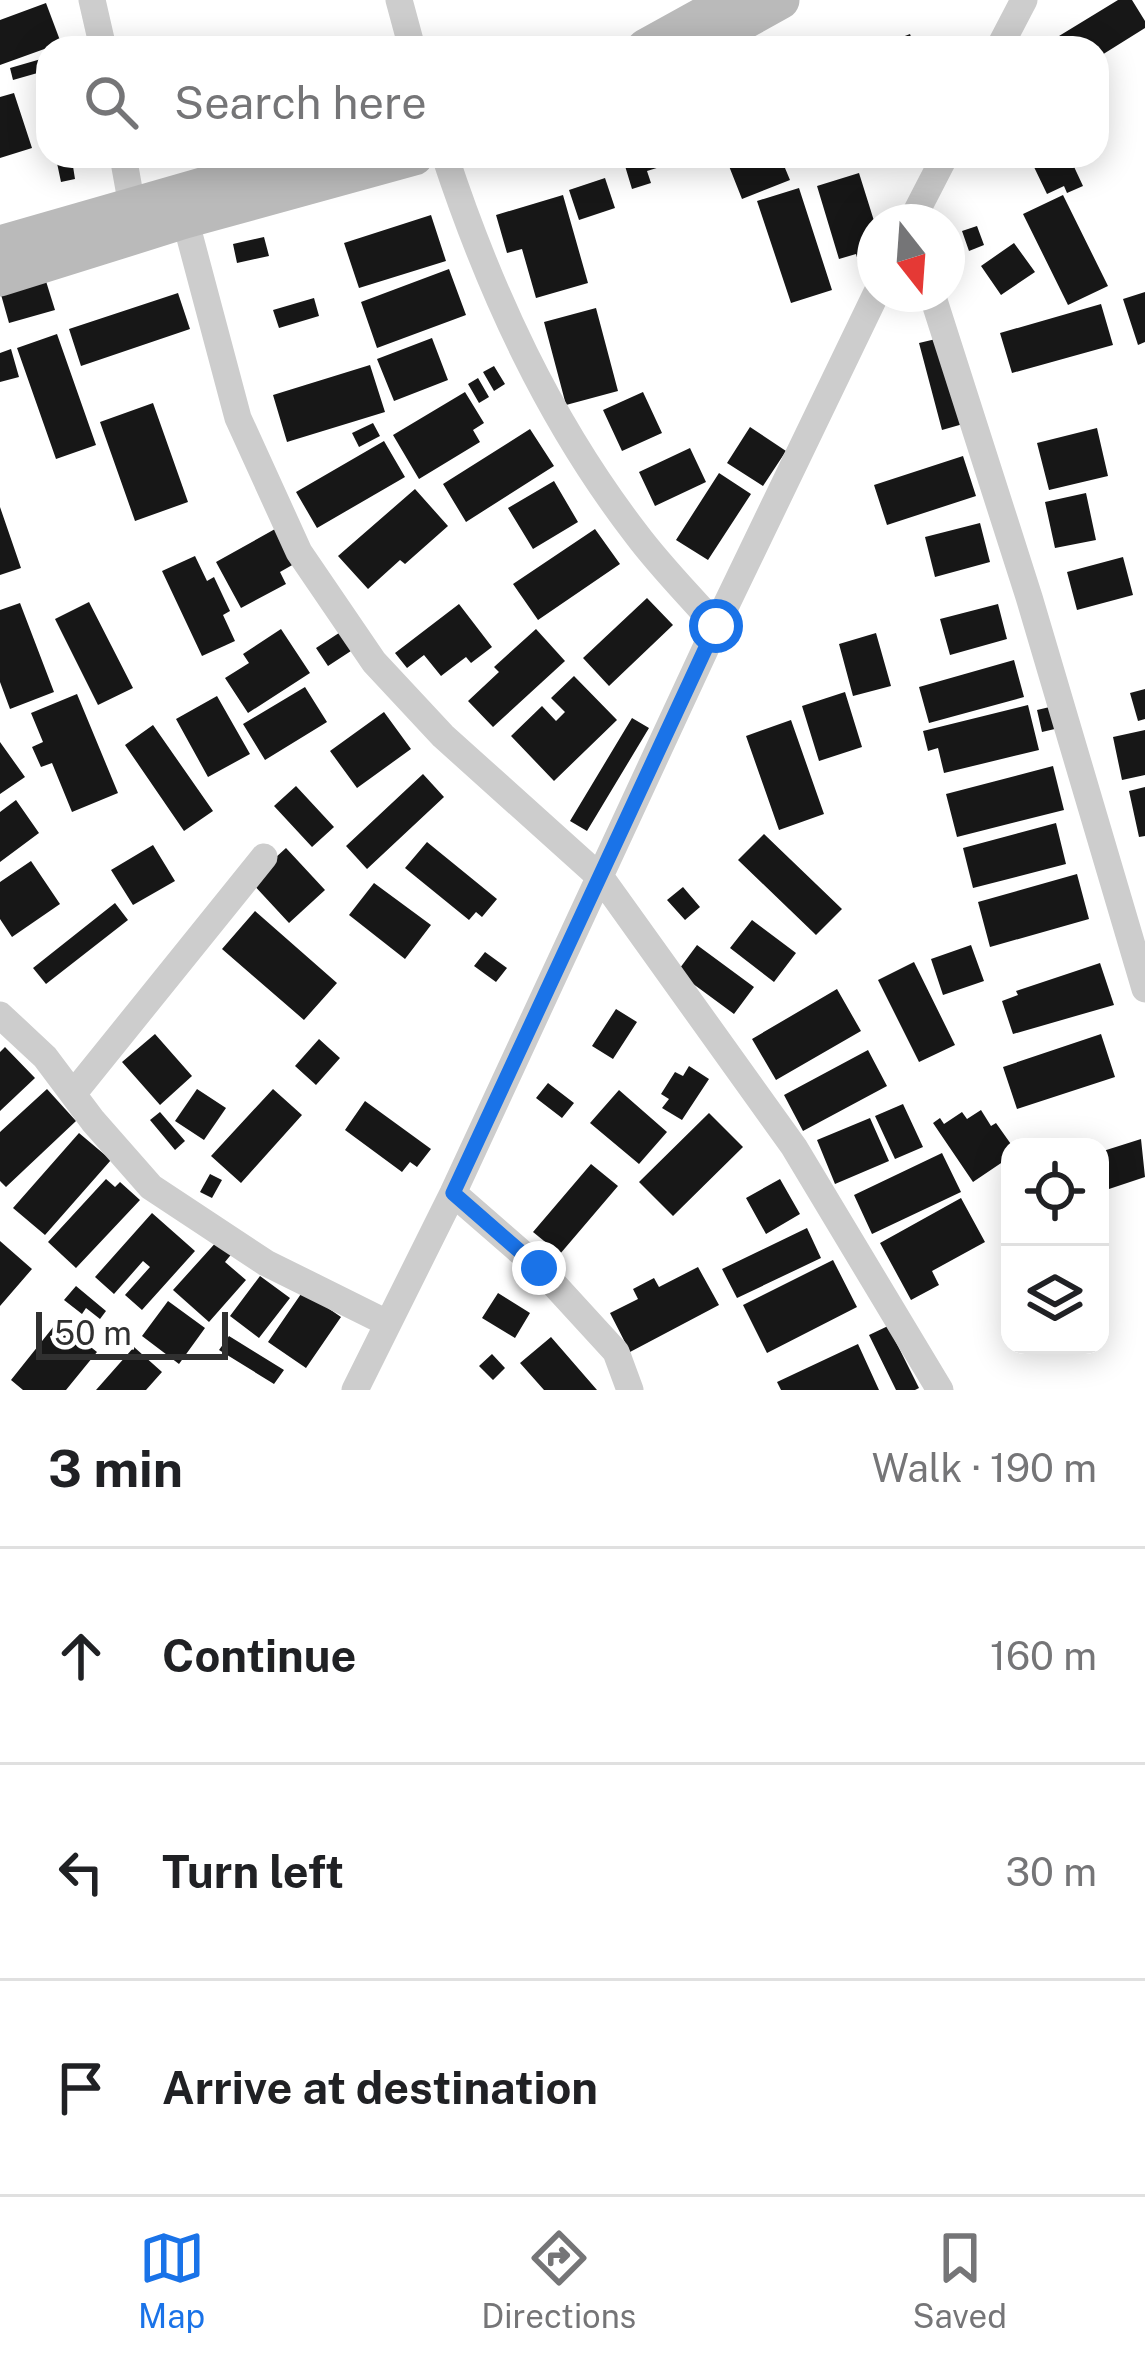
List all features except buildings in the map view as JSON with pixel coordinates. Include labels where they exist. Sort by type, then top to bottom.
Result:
[{"type":"main road","points":[[668,36],[733,0]]},
{"type":"main road","points":[[716,36],[780,0]]},
{"type":"main road","points":[[0,277],[185,219],[286,168]]},
{"type":"main road","points":[[0,245],[132,206],[351,168]]},
{"type":"street","points":[[92,0],[100,36]]},
{"type":"street","points":[[399,0],[409,36]]},
{"type":"street","points":[[1005,36],[1024,0]]},
{"type":"street","points":[[125,168],[132,206]]},
{"type":"street","points":[[450,168],[512,333],[573,443],[639,538],[716,626]]},
{"type":"street","points":[[920,204],[939,168]]},
{"type":"street","points":[[185,219],[238,418],[298,552],[374,662],[443,736],[602,879],[794,1147],[940,1390]]},
{"type":"street","points":[[355,1390],[453,1193],[867,312]]},
{"type":"street","points":[[938,312],[1029,597],[1145,989]]},
{"type":"street","points":[[73,1094],[264,857]]},
{"type":"street","points":[[0,1015],[44,1057],[151,1186],[266,1263],[387,1323]]},
{"type":"street","points":[[453,1193],[539,1268],[616,1352],[630,1390]]},
{"type":"route","points":[[539,1268],[453,1193],[716,626]]}]
